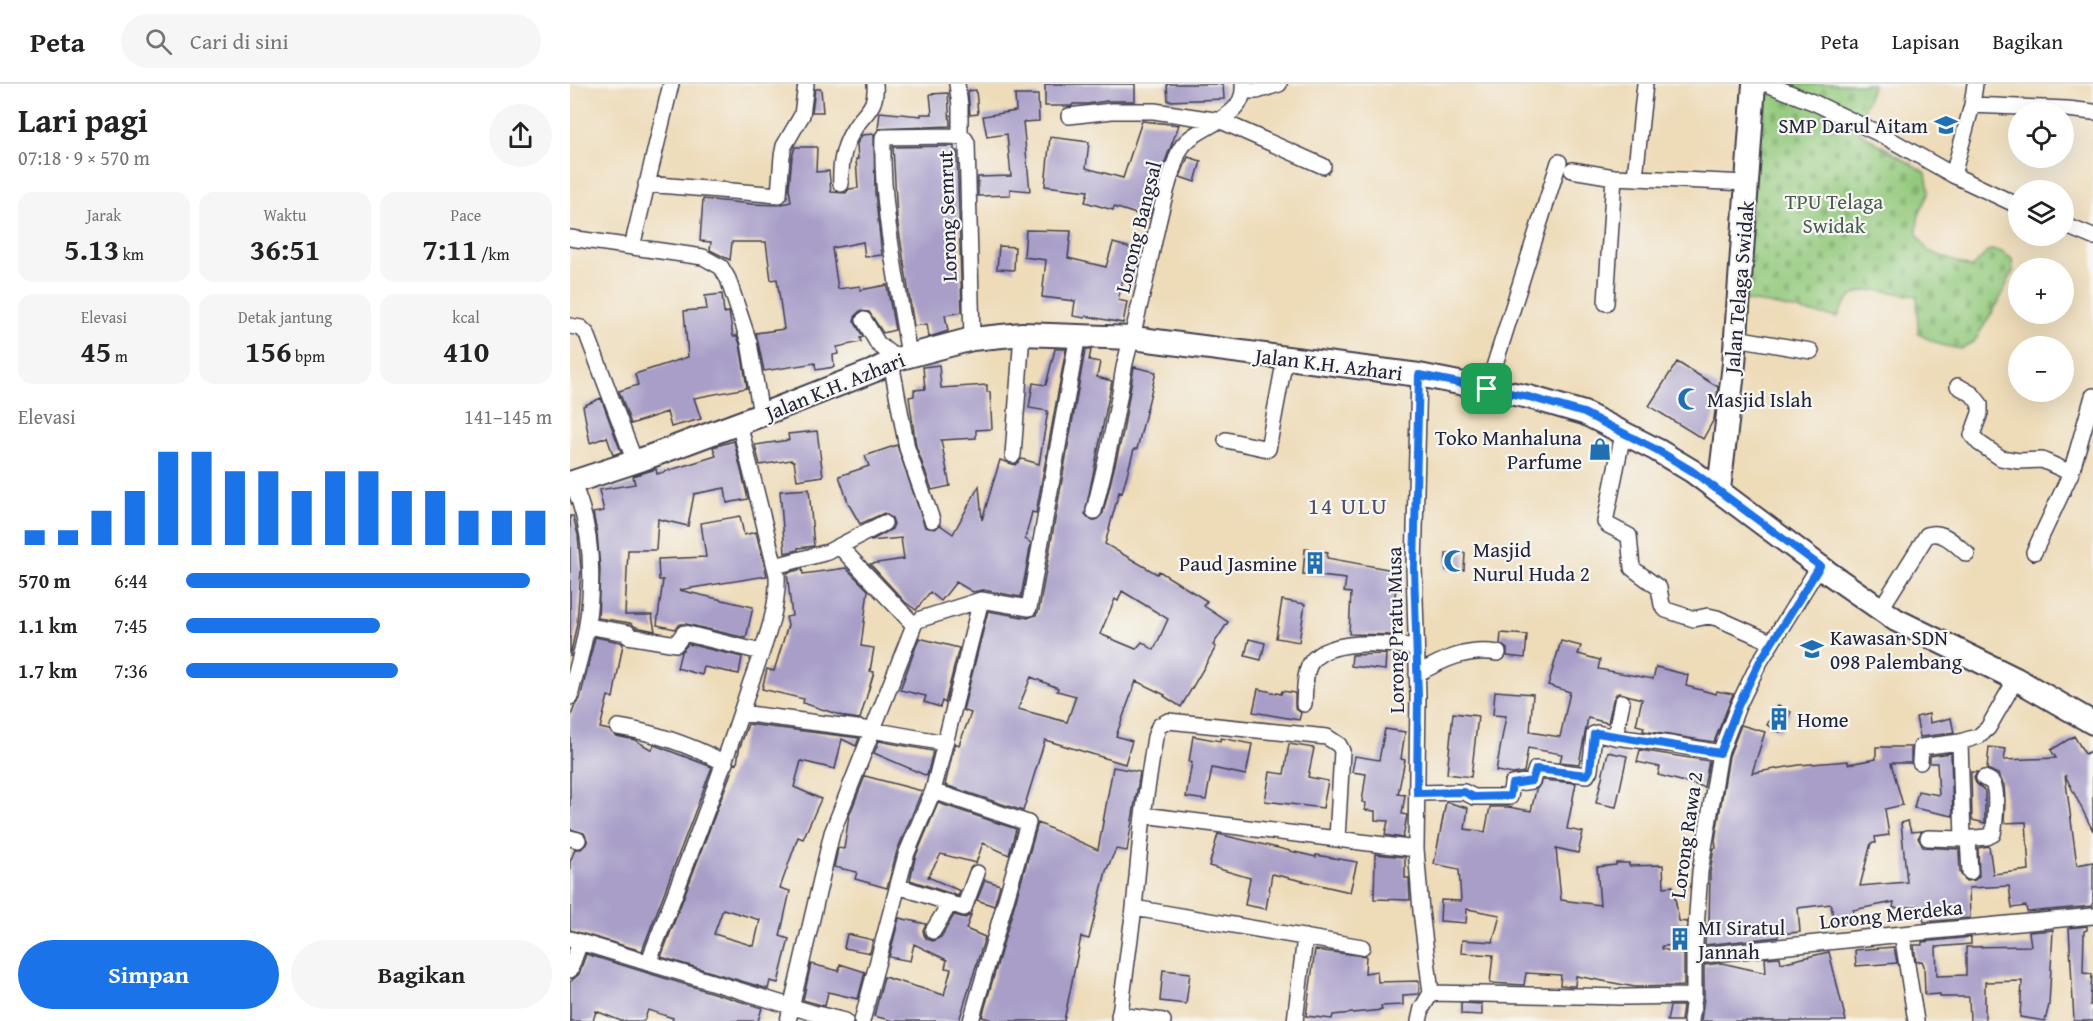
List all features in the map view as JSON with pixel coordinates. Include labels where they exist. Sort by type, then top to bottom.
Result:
[{"type":"street","points":[[632,247],[671,84]]},
{"type":"street","points":[[646,184],[779,195],[784,146],[802,115],[806,84]]},
{"type":"street","points":[[842,184],[840,168],[843,158],[854,128],[873,105],[874,84]]},
{"type":"street","points":[[957,84],[960,136]]},
{"type":"street","points":[[1243,87],[1257,91],[1279,84]]},
{"type":"street","points":[[1635,177],[1645,84]]},
{"type":"street","points":[[1755,84],[1815,103],[1884,136],[1953,176],[2008,201]]},
{"type":"street","name":"Jalan Telaga Swidak","points":[[1719,489],[1736,338],[1755,84]]},
{"type":"street","points":[[1953,176],[1972,105],[1975,84]]},
{"type":"street","name":"Lorong Bangsal","points":[[1094,511],[1163,201],[1179,151],[1192,135],[1221,121],[1236,105],[1243,87]]},
{"type":"street","points":[[1972,105],[2093,112]]},
{"type":"street","points":[[1069,116],[1112,111],[1154,111],[1221,121],[1323,166]]},
{"type":"street","name":"Lorong Semrut","points":[[892,362],[889,237],[882,175],[883,137],[960,136],[967,143],[972,339]]},
{"type":"street","points":[[1487,389],[1559,162]]},
{"type":"street","points":[[1572,171],[1614,177],[1748,183]]},
{"type":"street","points":[[1606,303],[1614,177]]},
{"type":"street","points":[[2074,229],[2093,237]]},
{"type":"street","points":[[570,238],[704,257],[722,267],[749,342],[761,416]]},
{"type":"street","points":[[864,320],[892,362],[907,448],[932,520]]},
{"type":"street","points":[[570,326],[581,328],[587,334],[635,462]]},
{"type":"street","points":[[1013,455],[1022,334]]},
{"type":"street","name":"Jalan K.H. Azhari","points":[[571,483],[761,416],[892,362],[972,339],[1022,334],[1132,338],[1419,375],[1529,397],[1584,413],[1657,450],[1719,489],[1820,566],[1896,620],[2092,718]]},
{"type":"street","points":[[921,619],[981,600],[1029,608],[1078,335]]},
{"type":"street","points":[[1736,338],[1811,351]]},
{"type":"street","points":[[1226,440],[1268,449],[1285,358]]},
{"type":"street","name":"Lorong Pratu Musa","points":[[1419,375],[1414,567],[1417,674],[1416,849],[1431,993]]},
{"type":"street","points":[[1958,386],[1972,394],[1980,404],[1980,412],[1972,435],[1984,447],[2008,460],[2042,460],[2070,472]]},
{"type":"street","points":[[2034,552],[2070,472],[2093,396]]},
{"type":"street","points":[[648,963],[725,763],[777,598],[777,575],[739,423]]},
{"type":"street","points":[[1623,434],[1605,522],[1629,536],[1632,568],[1659,588],[1662,605],[1666,610],[1694,620],[1708,616],[1717,618],[1771,642]]},
{"type":"street","points":[[570,697],[587,626],[591,577],[584,509],[571,483]]},
{"type":"street","points":[[775,566],[834,550],[884,523]]},
{"type":"street","points":[[1880,610],[1927,535],[1941,534],[1968,554]]},
{"type":"street","points":[[791,1014],[832,833],[914,625],[834,550]]},
{"type":"street","name":"Lorong Rawa 2","points":[[1691,1021],[1695,996],[1694,956],[1700,872],[1720,753],[1738,706],[1771,642],[1820,566]]},
{"type":"street","points":[[862,1021],[906,855],[933,791],[981,600]]},
{"type":"street","points":[[587,626],[676,644],[684,633],[761,652]]},
{"type":"street","points":[[1304,704],[1308,668],[1313,660],[1322,654],[1336,648],[1358,644],[1416,647]]},
{"type":"street","points":[[1417,674],[1454,656],[1475,651],[1498,653]]},
{"type":"street","points":[[1920,762],[1921,747],[1960,742],[1979,736],[1988,728],[2016,679]]},
{"type":"street","points":[[1615,737],[1622,702]]},
{"type":"street","points":[[741,713],[872,730],[945,743]]},
{"type":"street","points":[[1163,1021],[1119,1018],[1134,908],[1143,815],[1155,737],[1159,726],[1168,721],[1327,737],[1339,745],[1342,751],[1337,839]]},
{"type":"street","points":[[618,727],[645,731],[675,740],[725,763]]},
{"type":"street","points":[[1417,793],[1464,792],[1474,797],[1510,796],[1512,784],[1532,781],[1536,769],[1587,775],[1590,770],[1594,734],[1597,733],[1720,753]]},
{"type":"street","points":[[1960,742],[1965,839],[1970,872]]},
{"type":"street","points":[[1928,838],[1965,839],[1992,836],[1994,786],[1984,778]]},
{"type":"street","points":[[933,791],[1028,823],[971,1021]]},
{"type":"street","points":[[1143,815],[1416,849]]},
{"type":"street","points":[[898,886],[964,908],[977,873]]},
{"type":"street","points":[[933,931],[950,903]]},
{"type":"street","points":[[1134,908],[1362,947]]},
{"type":"street","name":"Lorong Merdeka","points":[[1694,956],[2093,916]]},
{"type":"street","points":[[1902,934],[1916,1021]]},
{"type":"street","points":[[1295,1021],[1305,937]]},
{"type":"street","points":[[570,970],[575,941],[773,1001],[791,1014],[813,1013],[845,1021]]},
{"type":"street","points":[[1419,1021],[1422,1008],[1431,993],[1624,997],[1695,996]]},
{"type":"green space","name":"TPU Telaga Swidak","points":[[1764,84],[1873,84],[1862,114],[1859,132],[1926,173],[1929,191],[1918,218],[1917,234],[1928,251],[1972,268],[1989,250],[2000,251],[2010,258],[2008,258],[2008,282],[1974,342],[1960,349],[1941,345],[1918,334],[1917,296],[1871,290],[1861,292],[1852,296],[1844,304],[1838,317],[1744,301],[1755,168],[1765,109]]},
{"type":"building","points":[[1045,84],[1135,84],[1135,101],[1045,106]]},
{"type":"building","points":[[1167,84],[1223,84],[1224,99],[1168,101]]},
{"type":"building","points":[[815,89],[821,89],[823,112],[812,112]]},
{"type":"building","points":[[976,90],[978,114],[970,115],[968,91]]},
{"type":"building","points":[[948,93],[950,126],[878,129],[880,112],[921,116],[921,114],[932,114],[930,94]]},
{"type":"building","points":[[1015,95],[1038,95],[1039,121],[1023,122],[1030,191],[1010,189],[1010,195],[978,196],[978,177],[1011,176],[1007,134],[987,137],[983,116],[1016,111]]},
{"type":"building","points":[[1142,121],[1179,125],[1163,167],[1149,218],[1114,207],[1113,210],[1085,202],[1088,191],[1045,186],[1050,137],[1089,142],[1086,168],[1123,178]]},
{"type":"building","points":[[874,134],[875,193],[882,255],[865,257],[863,242],[832,248],[838,289],[860,286],[860,290],[887,285],[895,330],[883,333],[869,312],[860,311],[854,321],[863,337],[860,338],[861,342],[837,347],[838,354],[833,355],[834,367],[816,370],[815,363],[764,371],[756,333],[784,329],[777,279],[771,280],[766,242],[732,242],[730,260],[710,250],[711,242],[700,241],[703,199],[778,205],[791,202],[789,188],[795,147],[817,147],[816,172],[829,171],[831,192],[846,193],[849,189],[858,188],[857,144],[862,135]]},
{"type":"building","points":[[954,146],[954,151],[957,151],[962,312],[945,315],[948,331],[929,337],[927,324],[914,326],[897,218],[893,147]]},
{"type":"building","points":[[1188,157],[1201,161],[1195,182],[1180,177]]},
{"type":"building","points":[[1026,230],[1071,231],[1068,258],[1106,267],[1113,243],[1142,251],[1138,269],[1126,267],[1118,300],[1127,302],[1123,323],[1086,316],[1085,318],[1073,316],[1075,301],[1042,297],[1046,260],[1024,257]]},
{"type":"building","points":[[999,246],[1015,247],[1014,270],[997,269]]},
{"type":"building","points":[[722,294],[724,313],[729,312],[733,336],[737,336],[740,344],[747,388],[694,398],[701,419],[671,427],[667,412],[631,424],[619,391],[638,385],[635,374],[688,357],[684,311],[707,309],[705,296]]},
{"type":"building","points":[[1055,349],[1066,349],[1036,513],[1032,512],[1025,539],[1031,543],[1021,597],[983,590],[973,592],[956,582],[941,601],[930,592],[916,610],[905,602],[870,564],[904,559],[901,538],[870,541],[892,529],[894,524],[892,518],[884,513],[860,524],[849,505],[839,476],[869,466],[865,456],[897,445],[925,527],[935,529],[940,525],[953,534],[979,486],[982,520],[1000,460],[1015,465],[1022,459],[1039,464],[1048,411],[1029,408],[1033,383],[1046,385]]},
{"type":"building","points":[[1085,350],[1091,350],[1089,360],[1100,362],[1097,377],[1112,381],[1085,514],[1091,520],[1096,520],[1103,513],[1123,432],[1134,367],[1156,372],[1137,449],[1134,449],[1122,493],[1119,492],[1105,544],[1157,574],[1159,571],[1207,601],[1204,606],[1228,622],[1213,645],[1216,647],[1181,707],[1165,695],[1136,681],[1116,736],[1132,741],[1125,764],[1045,740],[1023,811],[945,785],[955,743],[959,745],[971,713],[963,710],[988,611],[1028,618],[1036,615],[1039,610]],"holes":[[[1122,591],[1168,619],[1154,650],[1142,642],[1136,649],[1100,634],[1115,599],[1118,601]],[[1031,677],[1058,688],[1057,691],[1076,696],[1067,722],[1018,709]]]},
{"type":"building","name":"Masjid Islah","points":[[1677,362],[1718,387],[1714,419],[1703,439],[1649,406]]},
{"type":"building","points":[[939,365],[941,388],[987,385],[987,392],[990,392],[992,429],[976,430],[976,438],[941,440],[950,486],[932,490],[916,446],[909,397],[914,396],[914,390],[925,389],[923,367]]},
{"type":"building","points":[[601,398],[621,452],[613,455],[607,437],[590,443],[583,406]]},
{"type":"building","points":[[817,431],[823,476],[797,480],[794,461],[791,460],[760,465],[755,445],[789,440],[788,434]]},
{"type":"building","points":[[734,441],[748,499],[727,503],[725,488],[694,494],[688,526],[658,519],[656,550],[628,550],[625,615],[652,615],[655,631],[636,627],[630,623],[598,618],[600,569],[593,513],[604,511],[599,490],[635,484],[633,476],[656,469],[657,474],[716,456],[713,447]]},
{"type":"building","points":[[809,489],[814,546],[798,548],[798,550],[785,553],[780,491]]},
{"type":"building","points":[[570,516],[573,516],[578,535],[581,570],[577,623],[570,657]]},
{"type":"building","points":[[740,516],[744,535],[756,532],[767,576],[679,590],[753,607],[746,638],[686,624],[680,624],[675,629],[657,625],[663,580],[659,580],[658,559],[706,557],[701,523]]},
{"type":"building","points":[[1305,549],[1328,552],[1327,558],[1399,571],[1392,613],[1396,613],[1394,635],[1349,634],[1351,593],[1344,592],[1346,579],[1303,574]]},
{"type":"building","name":"Masjid Nurul Huda 2","points":[[1446,553],[1465,553],[1464,570],[1446,570]]},
{"type":"building","points":[[846,568],[868,590],[861,646],[874,648],[870,671],[874,672],[860,719],[846,717],[803,703],[804,699],[762,689],[767,669],[774,671],[788,625],[786,617],[792,616],[787,573],[802,569],[803,574]]},
{"type":"building","points":[[1282,600],[1305,604],[1299,642],[1276,638]]},
{"type":"building","points":[[1501,633],[1527,635],[1525,658],[1507,656],[1507,649],[1500,644]]},
{"type":"building","points":[[595,637],[623,644],[613,698],[608,696],[600,728],[609,730],[616,736],[635,740],[652,750],[654,745],[712,767],[642,951],[570,930],[570,862],[575,849],[581,849],[588,842],[584,833],[570,829],[570,719],[580,699]]},
{"type":"building","points":[[919,638],[959,648],[945,703],[942,701],[940,707],[924,702],[926,696],[900,690]]},
{"type":"building","points":[[1249,639],[1265,643],[1261,660],[1245,656]]},
{"type":"building","points":[[1561,641],[1581,646],[1578,654],[1600,660],[1598,669],[1653,679],[1656,667],[1688,675],[1686,686],[1716,694],[1717,691],[1733,694],[1714,742],[1643,731],[1644,727],[1636,725],[1642,699],[1619,693],[1613,700],[1608,723],[1588,718],[1579,764],[1560,762],[1562,754],[1528,748],[1524,772],[1513,774],[1496,771],[1506,716],[1493,715],[1495,691],[1533,694],[1530,732],[1560,737],[1570,692],[1548,685]]},
{"type":"building","points":[[688,644],[742,657],[739,674],[704,667],[702,675],[677,668],[681,652]]},
{"type":"building","points":[[1386,654],[1385,670],[1351,666],[1352,655]]},
{"type":"building","points":[[1258,689],[1281,694],[1282,691],[1295,693],[1295,708],[1301,713],[1299,720],[1253,712]]},
{"type":"building","name":"Home","points":[[1778,705],[1791,712],[1780,732],[1767,725]]},
{"type":"building","points":[[1453,713],[1478,716],[1471,777],[1447,774]]},
{"type":"building","points":[[1929,714],[1930,723],[1951,718],[1954,733],[1920,737],[1916,717]]},
{"type":"building","points":[[748,724],[859,738],[856,746],[842,739],[835,769],[801,761],[794,787],[821,799],[803,839],[798,837],[780,888],[790,891],[780,936],[789,939],[778,983],[770,981],[768,989],[661,957],[732,770],[735,763],[737,764]],"holes":[[[723,909],[760,920],[754,946],[714,934]]]},
{"type":"building","points":[[1741,725],[1765,732],[1752,773],[1799,765],[1848,761],[1848,764],[1876,759],[1876,747],[1911,747],[1911,763],[1891,763],[1903,805],[1885,809],[1889,835],[1875,837],[1876,843],[1871,843],[1860,886],[1907,882],[1901,823],[1908,821],[1911,832],[1922,831],[1918,838],[1923,847],[1959,849],[1960,873],[1966,881],[1975,880],[1979,876],[1978,848],[1989,846],[1993,874],[2029,870],[2026,822],[2004,823],[2004,785],[1998,774],[1987,769],[1989,747],[2006,749],[2004,760],[2056,758],[2051,750],[2074,736],[2085,754],[2093,750],[2093,831],[2065,775],[2077,865],[2093,862],[2093,906],[2027,912],[2026,906],[2012,908],[2009,886],[1969,888],[1970,918],[1924,922],[1919,906],[1893,908],[1894,902],[1853,910],[1855,920],[1834,924],[1831,904],[1798,908],[1800,932],[1778,934],[1778,937],[1705,945],[1706,925],[1709,925],[1710,873],[1714,848],[1716,848],[1715,840],[1729,756]]},
{"type":"building","points":[[1385,729],[1405,732],[1401,759],[1405,760],[1398,794],[1405,795],[1402,814],[1407,815],[1403,838],[1385,835],[1388,821],[1375,820],[1375,811],[1365,810],[1366,803],[1362,802],[1366,774],[1352,772],[1355,756],[1379,760]]},
{"type":"building","points":[[1193,736],[1252,744],[1246,775],[1212,768],[1206,800],[1186,797],[1192,762],[1189,762]]},
{"type":"building","points":[[879,741],[933,751],[927,776],[874,753]]},
{"type":"building","points":[[1289,744],[1314,748],[1308,777],[1328,781],[1323,808],[1265,801],[1270,772],[1284,774]]},
{"type":"building","points":[[1640,750],[1709,761],[1704,787],[1658,775],[1660,767],[1637,762]]},
{"type":"building","points":[[1608,752],[1627,756],[1616,807],[1596,803]]},
{"type":"building","points":[[1951,753],[1953,816],[1914,808],[1918,791],[1939,795],[1937,763],[1930,763],[1930,756]]},
{"type":"building","points":[[1113,767],[1140,772],[1127,851],[1116,849],[1106,871],[1089,939],[1081,937],[1064,1021],[996,1021],[982,1017],[1038,823],[1098,850]]},
{"type":"building","points":[[1971,772],[1977,772],[1974,778],[1976,783],[1985,791],[1985,823],[1972,820]]},
{"type":"building","points":[[865,776],[922,791],[897,851],[887,888],[855,879],[857,872],[834,867],[838,848],[844,849],[849,816]]},
{"type":"building","points":[[1543,780],[1576,783],[1567,829],[1583,832],[1578,853],[1556,848],[1561,900],[1600,905],[1597,867],[1616,865],[1616,863],[1629,863],[1629,866],[1663,865],[1664,887],[1673,886],[1679,921],[1687,922],[1685,945],[1662,946],[1662,949],[1684,954],[1684,986],[1635,987],[1576,976],[1575,986],[1570,986],[1560,985],[1561,975],[1526,973],[1524,985],[1490,983],[1493,955],[1461,953],[1462,940],[1493,942],[1500,915],[1467,909],[1466,923],[1440,921],[1441,900],[1461,901],[1459,869],[1434,864],[1446,802],[1468,808],[1465,829],[1485,832],[1490,807],[1531,811],[1536,790]]},
{"type":"building","points":[[938,803],[1016,829],[1009,855],[983,843],[976,863],[941,854],[928,877],[960,891],[958,896],[910,880],[915,858]]},
{"type":"building","points":[[1218,834],[1316,857],[1316,855],[1357,862],[1350,892],[1272,874],[1266,909],[1245,905],[1250,878],[1209,866]]},
{"type":"building","points":[[1375,854],[1405,857],[1405,878],[1409,878],[1410,900],[1374,899]]},
{"type":"building","points":[[985,880],[1000,885],[994,906],[977,900]]},
{"type":"building","points":[[954,915],[965,918],[971,915],[966,929],[985,937],[959,1021],[893,1021],[874,1016],[884,977],[944,995],[951,969],[945,968],[947,960],[914,944],[910,961],[889,957],[899,918],[926,924],[923,930],[924,935],[933,941],[941,937]]},
{"type":"building","points":[[2087,926],[2087,930],[2084,931],[2083,973],[2092,974],[2090,1005],[2093,1005],[2093,1021],[2074,1021],[2069,928]]},
{"type":"building","points":[[2053,930],[2049,1005],[2045,1021],[2020,1017],[2022,981],[1985,982],[1985,1021],[1970,1021],[1969,997],[1925,995],[1924,966],[1922,961],[1916,962],[1914,945],[1922,945],[1922,942],[1971,937],[1971,944],[1936,947],[1937,976],[1966,975],[1966,947],[2031,946],[2029,932]]},
{"type":"building","points":[[847,934],[873,940],[870,953],[844,948]]},
{"type":"building","points":[[1894,947],[1897,963],[1856,966],[1855,950]]},
{"type":"building","points":[[1315,950],[1366,956],[1365,973],[1377,971],[1378,982],[1419,981],[1419,994],[1403,995],[1403,1005],[1381,1006],[1382,1010],[1333,1015],[1332,1019],[1306,1016]]},
{"type":"building","points":[[1829,952],[1846,1021],[1701,1021],[1704,965],[1722,963],[1766,973],[1765,958],[1780,957],[1781,963]]},
{"type":"building","points":[[586,954],[762,1008],[758,1021],[672,1021],[673,1018],[648,1010],[644,1021],[621,1021],[596,1011],[593,1021],[570,1021],[570,982],[579,974]]},
{"type":"building","points":[[811,964],[839,971],[840,964],[865,972],[858,999],[828,992],[825,1006],[803,1000]]},
{"type":"building","points":[[1163,970],[1190,973],[1186,1004],[1160,1001]]},
{"type":"building","points":[[1461,1003],[1482,1004],[1482,1015],[1461,1014]]},
{"type":"building","points":[[1670,1006],[1683,1006],[1681,1021],[1667,1021]]},
{"type":"place","name":"SMP Darul Aitam","points":[[1946,125]]},
{"type":"place","name":"Masjid Islah","points":[[1689,399]]},
{"type":"place","name":"Toko Manhaluna Parfume","points":[[1600,449]]},
{"type":"place","name":"Masjid Nurul Huda 2","points":[[1455,561]]},
{"type":"place","name":"Paud Jasmine","points":[[1315,563]]},
{"type":"place","name":"Kawasan SDN 098 Palembang","points":[[1812,649]]},
{"type":"place","name":"Home","points":[[1779,719]]},
{"type":"place","name":"MI Siratul Jannah","points":[[1680,939]]},
{"type":"district","name":"14 ULU","points":[[1348,505]]},
{"type":"route","points":[[1419,375],[1487,389],[1529,397],[1584,413],[1657,450],[1719,489],[1820,566],[1759,663],[1738,706],[1720,753],[1597,733],[1594,734],[1590,770],[1587,775],[1536,769],[1532,781],[1512,784],[1512,795],[1510,796],[1474,797],[1464,792],[1417,793],[1418,696],[1414,567],[1419,375]]}]
